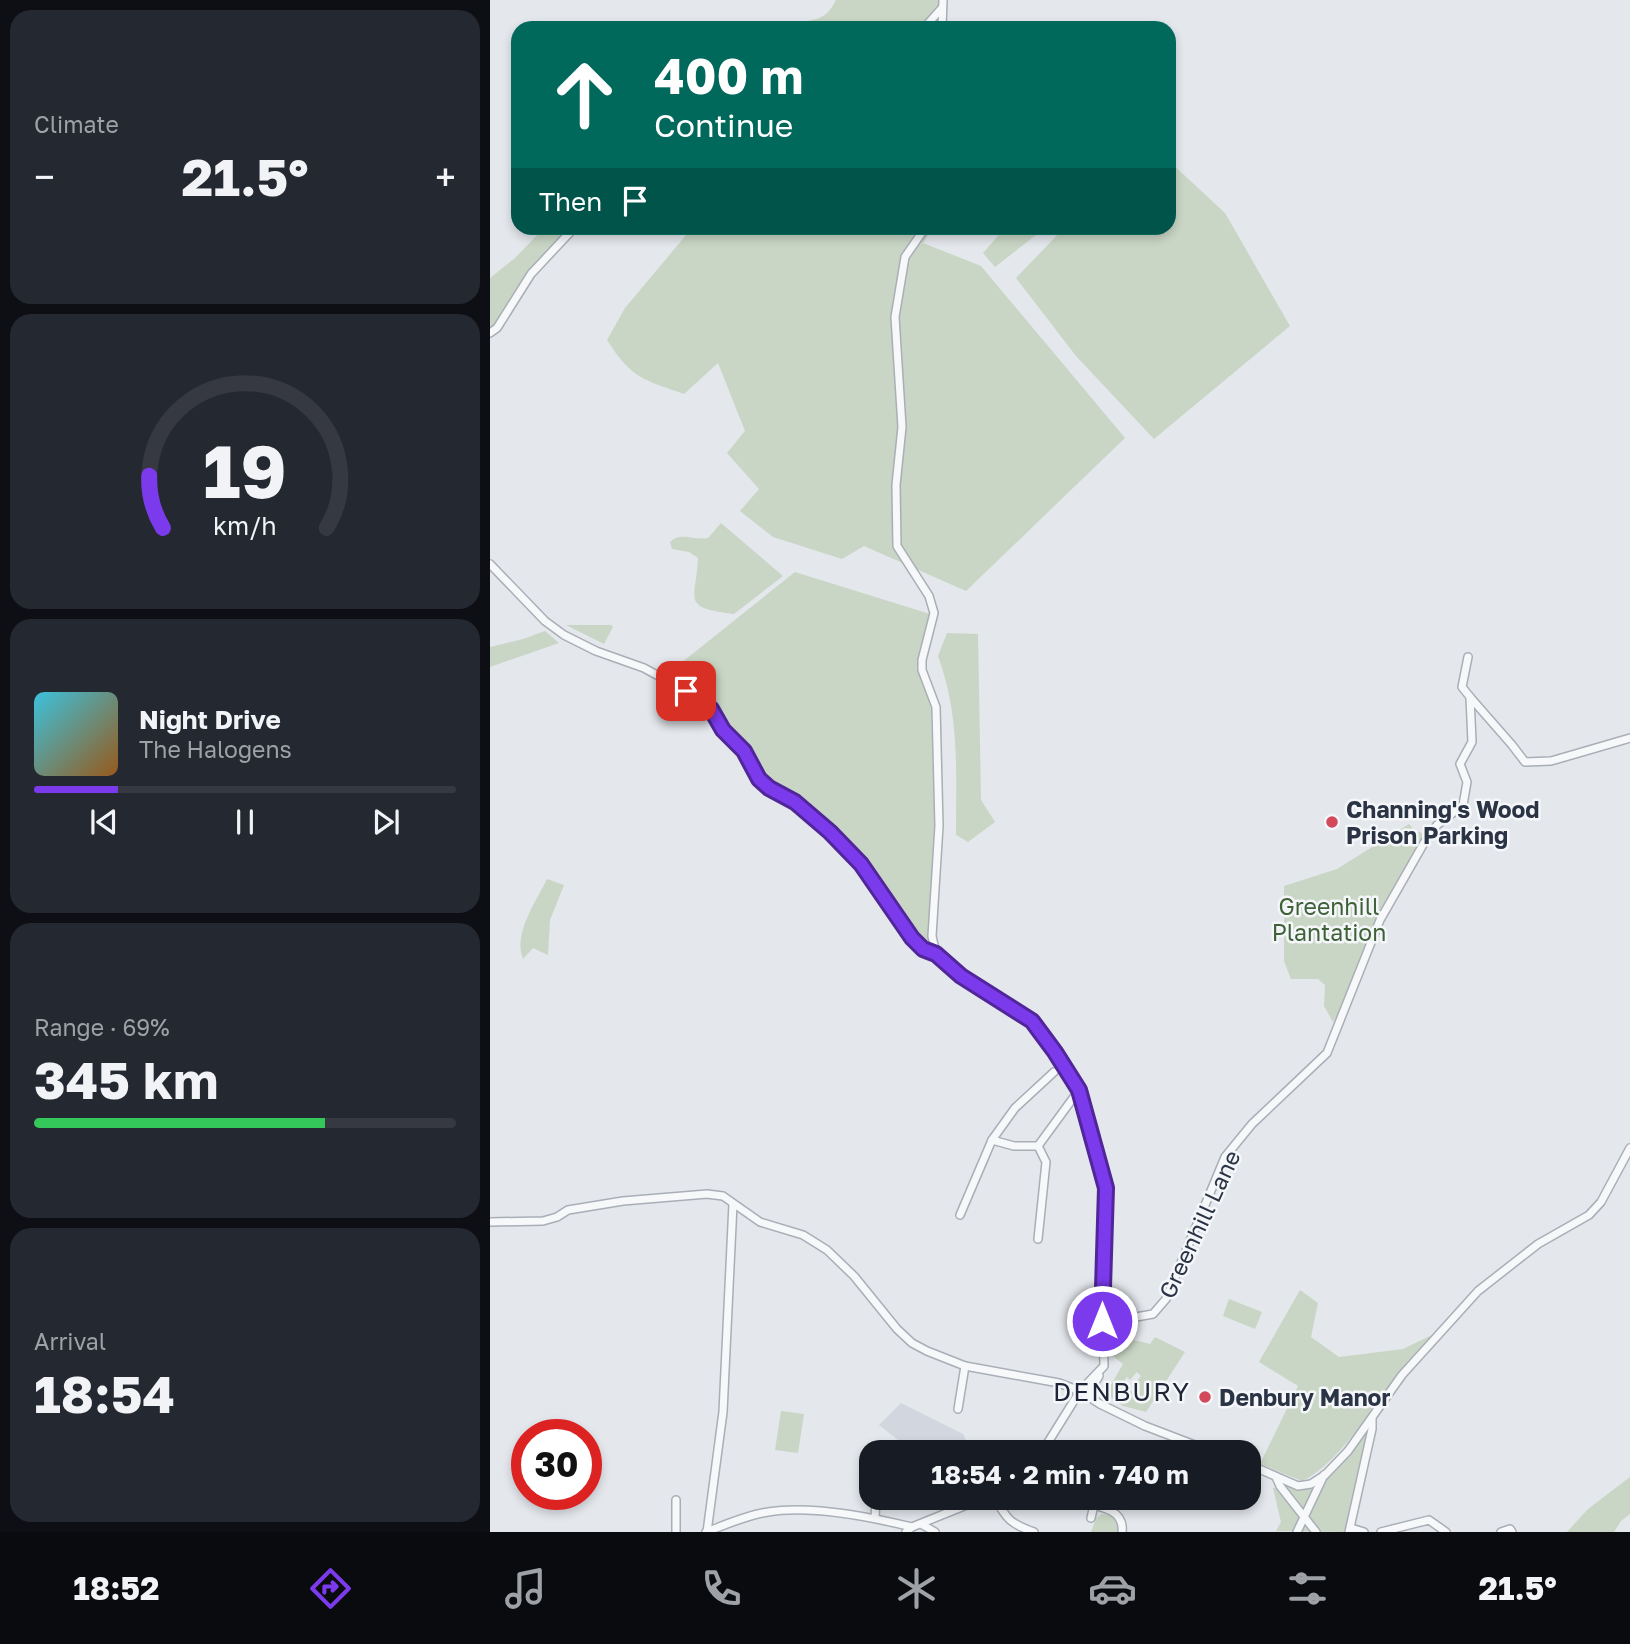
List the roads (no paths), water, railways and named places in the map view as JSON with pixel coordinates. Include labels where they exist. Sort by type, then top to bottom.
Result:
[{"type":"street","points":[[942,21],[943,0]]},
{"type":"street","points":[[930,21],[941,9]]},
{"type":"street","points":[[490,333],[531,274],[567,235]]},
{"type":"street","points":[[920,235],[905,257],[894,317],[902,427],[895,485],[897,546],[929,596],[934,613],[922,670],[936,707],[939,826],[932,936],[936,954]]},
{"type":"street","points":[[490,564],[545,621],[564,635],[596,651],[644,668],[686,691],[711,709],[723,730],[744,751],[759,779],[769,788],[795,802],[861,864],[912,938],[923,949],[936,954],[961,976],[1032,1021],[1055,1052],[1079,1090],[1106,1188],[1102,1323],[1104,1366],[1087,1396]]},
{"type":"street","points":[[1468,657],[1462,687],[1525,762],[1550,761],[1630,738]]},
{"type":"street","name":"Greenhill Lane","points":[[1102,1323],[1153,1314],[1166,1299],[1225,1157],[1252,1124],[1327,1053],[1380,920],[1423,843],[1437,825],[1463,805],[1467,782],[1460,764],[1472,742],[1470,697]]},
{"type":"street","points":[[960,1215],[992,1140],[1014,1108],[1054,1072]]},
{"type":"street","points":[[1038,1146],[1079,1090]]},
{"type":"street","points":[[992,1140],[1014,1146],[1038,1146]]},
{"type":"street","points":[[1038,1146],[1046,1162],[1038,1239]]},
{"type":"street","points":[[1261,1470],[1298,1486],[1311,1484],[1325,1475],[1348,1451],[1402,1375],[1478,1291],[1538,1244],[1589,1215],[1596,1208],[1627,1159],[1630,1148]]},
{"type":"street","points":[[490,1222],[543,1221],[568,1210],[623,1201],[707,1194],[723,1196],[760,1222],[803,1235],[827,1250],[854,1276],[897,1329],[912,1343],[965,1366],[1059,1383],[1080,1391],[1145,1426],[1182,1440]]},
{"type":"street","points":[[733,1204],[723,1412],[706,1532],[768,1511],[803,1511],[875,1518],[935,1532]]},
{"type":"street","points":[[958,1409],[965,1366]]},
{"type":"street","points":[[1049,1440],[1080,1391],[1104,1366]]},
{"type":"street","points":[[1364,1532],[1350,1530],[1372,1419]]},
{"type":"street","points":[[1297,1532],[1325,1475]]},
{"type":"street","points":[[1276,1476],[1280,1486],[1316,1532]]},
{"type":"street","points":[[676,1500],[676,1532]]},
{"type":"street","points":[[875,1510],[875,1518]]},
{"type":"street","points":[[913,1528],[956,1510]]},
{"type":"street","points":[[1001,1510],[1005,1518],[1014,1525],[1034,1532]]},
{"type":"street","points":[[1091,1518],[1093,1510]]},
{"type":"street","points":[[1107,1510],[1117,1514],[1123,1525],[1122,1532]]},
{"type":"street","points":[[1381,1532],[1429,1520],[1446,1532]]},
{"type":"street","points":[[1501,1532],[1510,1529],[1512,1532]]},
{"type":"place","name":"Channing's Wood Prison Parking","points":[[1332,822]]},
{"type":"place","name":"Denbury Manor","points":[[1205,1397]]},
{"type":"district","name":"DENBURY","points":[[1122,1391]]},
{"type":"park label","name":"Greenhill Plantation","points":[[1329,919]]}]
